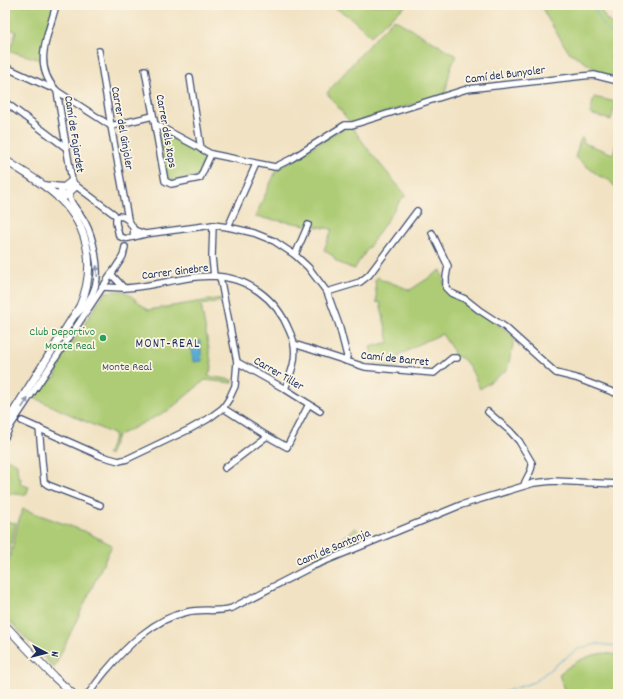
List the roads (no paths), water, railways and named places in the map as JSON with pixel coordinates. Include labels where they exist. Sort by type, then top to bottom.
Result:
[{"type":"main road","points":[[5,160],[42,185],[59,198],[72,211],[81,227],[88,249],[90,263],[86,291],[74,316],[5,426]]},
{"type":"main road","points":[[59,198],[64,187],[74,184]]},
{"type":"main road","points":[[59,198],[64,197],[70,192],[74,184]]},
{"type":"main road","points":[[5,624],[54,677],[73,694]]},
{"type":"street","name":"Camí de Fajardet","points":[[56,5],[43,55],[47,78],[55,89],[65,147],[74,184]]},
{"type":"street","name":"Carrer del Ginjoler","points":[[99,51],[126,209],[120,217]]},
{"type":"street","name":"Camí de Fajardet","points":[[5,67],[55,89]]},
{"type":"street","name":"Carrer dels Xops","points":[[145,70],[164,179],[166,182],[171,184],[200,178],[211,154]]},
{"type":"street","name":"Camí del Bunyoler","points":[[154,124],[211,154],[256,164],[278,166],[345,125],[352,125],[467,89],[594,75],[618,81]]},
{"type":"street","points":[[190,77],[201,149]]},
{"type":"street","points":[[55,89],[111,126],[153,116]]},
{"type":"street","points":[[5,102],[65,147]]},
{"type":"street","points":[[228,227],[256,164]]},
{"type":"street","points":[[74,184],[120,217],[134,230],[145,234]]},
{"type":"street","points":[[42,185],[67,187],[70,192],[69,197],[86,223],[93,240],[96,254],[96,287],[82,310],[74,316]]},
{"type":"street","points":[[327,292],[360,282],[369,276],[417,211]]},
{"type":"street","points":[[120,217],[116,223],[119,236],[122,237],[125,247]]},
{"type":"street","points":[[213,225],[212,257],[214,276]]},
{"type":"street","points":[[122,237],[130,238],[145,234],[213,225],[254,233],[274,241],[295,255],[308,267],[327,292],[339,324],[348,362]]},
{"type":"street","points":[[295,255],[308,225]]},
{"type":"street","points":[[5,437],[18,414],[123,256],[125,247],[134,230]]},
{"type":"street","points":[[432,233],[448,266],[446,288],[451,294],[465,299],[505,327],[556,373],[576,378],[618,394]]},
{"type":"street","points":[[111,274],[124,288]]},
{"type":"street","name":"Carrer Ginebre","points":[[102,287],[124,288],[193,277],[214,276],[237,280],[250,286],[277,308],[285,321],[294,344],[295,358],[285,389]]},
{"type":"street","points":[[18,414],[22,420],[39,428],[101,456],[119,461],[127,459],[208,419],[223,408],[235,386],[237,362],[220,277]]},
{"type":"street","name":"Camí de Barret","points":[[294,344],[364,367],[431,373],[437,371],[452,358],[457,358]]},
{"type":"street","name":"Carrer Tiller","points":[[237,362],[320,411]]},
{"type":"street","name":"Carrer Tiller","points":[[267,436],[287,447],[309,404]]},
{"type":"street","points":[[223,408],[267,436],[225,468]]},
{"type":"street","points":[[488,412],[519,441],[532,463],[533,466],[524,484]]},
{"type":"street","points":[[14,421],[22,420]]},
{"type":"street","points":[[39,428],[44,482],[48,486],[100,505]]},
{"type":"street","name":"Camí de Santonja","points":[[88,694],[118,658],[134,642],[148,630],[165,620],[196,610],[218,611],[232,608],[312,566],[461,505],[524,484],[553,481],[618,484]]},
{"type":"water","points":[[200,341],[202,361],[193,362],[191,342]]},
{"type":"waterway","points":[[592,5],[604,26],[618,40]]},
{"type":"waterway","points":[[498,694],[534,682],[580,648],[597,644],[618,646]]},
{"type":"place","name":"Club Deportivo Monte Real","points":[[103,338]]},
{"type":"district","name":"MONT-REAL","points":[[168,342]]},
{"type":"park label","name":"Monte Real","points":[[127,366]]}]
